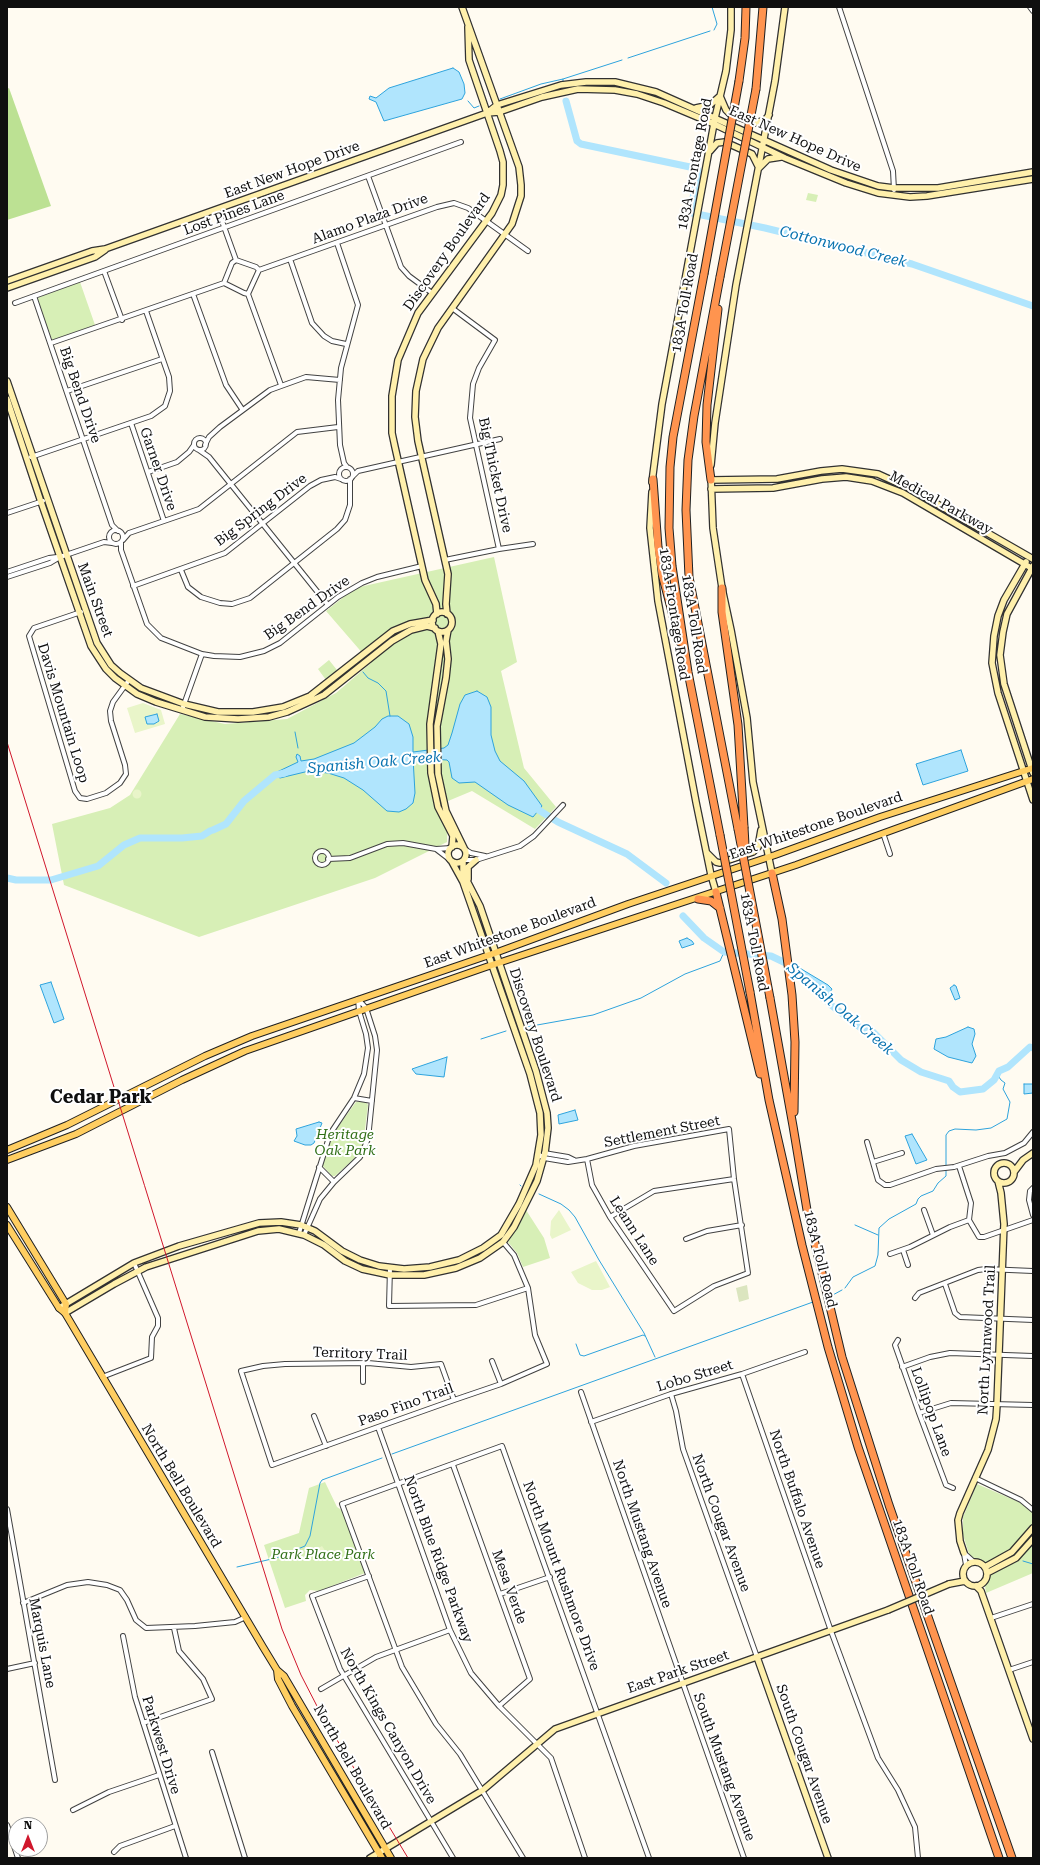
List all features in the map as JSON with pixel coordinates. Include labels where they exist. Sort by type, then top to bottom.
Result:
[{"type":"highway","name":"183A Toll Road","points":[[746,7],[745,38],[739,81],[673,436],[670,474],[669,528],[672,566],[688,672],[750,992],[769,1100],[812,1288],[842,1394],[884,1522],[1000,1858]]},
{"type":"highway","name":"183A Toll Road","points":[[763,7],[756,89],[694,416],[688,460],[686,510],[690,583],[741,828],[747,873],[794,1126],[807,1210],[824,1286],[852,1391],[888,1505],[1012,1858]]},
{"type":"highway","points":[[711,480],[706,442],[706,405],[716,332],[720,277]]},
{"type":"highway","points":[[653,479],[658,547],[662,574],[688,672]]},
{"type":"highway","points":[[722,588],[722,612],[738,725],[741,828]]},
{"type":"highway","points":[[772,873],[782,919],[792,995],[795,1042],[794,1126]]},
{"type":"highway","points":[[716,892],[758,1068],[769,1100]]},
{"type":"highway","points":[[698,899],[711,900],[720,908]]},
{"type":"main road","name":"East Whitestone Boulevard","points":[[7,1150],[67,1125],[205,1056],[241,1040],[495,953],[711,875],[768,857],[925,802],[1024,771],[1033,770]]},
{"type":"main road","name":"East Whitestone Boulevard","points":[[7,1160],[76,1134],[182,1080],[245,1051],[492,965],[698,899],[1030,780]]},
{"type":"main road","points":[[7,1207],[66,1304],[65,1313]]},
{"type":"main road","name":"North Bell Boulevard","points":[[7,1225],[59,1308],[65,1313],[277,1670],[284,1676],[391,1858]]},
{"type":"main road","name":"North Bell Boulevard","points":[[277,1670],[278,1679],[292,1706],[381,1855]]},
{"type":"street","points":[[450,860],[448,853],[453,836],[438,807],[431,773],[433,737],[446,678],[448,659],[446,641],[448,630],[452,622],[447,614],[446,604],[449,584],[445,560],[418,441],[415,417],[416,391],[420,371],[431,340],[445,317],[506,235],[516,214],[521,196],[519,167],[462,7]]},
{"type":"street","name":"183A Frontage Road","points":[[716,892],[706,851],[658,601],[650,528],[653,479],[662,404],[715,118],[726,71],[731,30],[731,7]]},
{"type":"street","points":[[772,873],[753,782],[747,718],[722,588],[714,528],[711,480],[715,423],[744,242],[769,115],[780,48],[784,7]]},
{"type":"street","points":[[839,7],[893,171],[894,196]]},
{"type":"street","points":[[1030,7],[1033,11]]},
{"type":"street","name":"Discovery Boulevard","points":[[437,614],[436,604],[427,587],[394,447],[392,422],[394,377],[398,360],[408,332],[418,313],[486,221],[501,195],[504,170],[500,151],[486,113],[468,55],[468,26],[466,17]]},
{"type":"street","name":"East New Hope Drive","points":[[486,113],[497,105],[561,85],[586,82],[616,82],[656,92],[860,181],[878,186],[894,188],[938,188],[1033,172]]},
{"type":"street","name":"East New Hope Drive","points":[[7,281],[92,251],[105,250],[486,113],[500,112],[559,92],[596,89],[637,94],[664,103],[714,124],[785,158],[861,188],[894,196],[927,196],[1033,179]]},
{"type":"street","points":[[694,108],[707,106],[720,96],[726,110],[730,114],[755,123],[765,120],[769,115]]},
{"type":"street","name":"Lost Pines Lane","points":[[15,303],[461,142]]},
{"type":"street","points":[[709,153],[717,143],[725,142],[752,154],[759,168]]},
{"type":"street","points":[[759,168],[771,158],[785,158]]},
{"type":"street","points":[[368,176],[401,267],[409,276],[432,293]]},
{"type":"street","points":[[1007,184],[1009,176]]},
{"type":"street","name":"Alamo Plaza Drive","points":[[259,270],[437,206],[454,203],[464,206],[528,252]]},
{"type":"street","points":[[218,210],[236,260]]},
{"type":"street","points":[[337,243],[358,305],[357,313],[346,344],[340,380],[338,428],[344,463],[349,468],[358,472]]},
{"type":"street","name":"East New Hope Drive","points":[[7,288],[95,257],[105,250]]},
{"type":"street","points":[[290,259],[312,323],[324,336],[332,341],[346,344]]},
{"type":"street","points":[[236,260],[256,267],[259,270],[248,294],[281,385]]},
{"type":"street","points":[[224,283],[232,263],[236,260]]},
{"type":"street","points":[[104,271],[122,320]]},
{"type":"street","points":[[51,344],[224,283],[248,294]]},
{"type":"street","points":[[194,294],[226,385],[242,409]]},
{"type":"street","name":"Big Bend Drive","points":[[34,296],[112,525],[119,532]]},
{"type":"street","name":"Big Thicket Drive","points":[[452,308],[495,340],[479,368],[473,384],[470,418],[499,548]]},
{"type":"street","points":[[30,457],[154,415],[165,406],[168,400],[170,385],[146,311]]},
{"type":"street","points":[[67,391],[162,359]]},
{"type":"street","points":[[190,452],[199,450],[205,446],[209,437],[242,409],[262,395],[281,385],[306,377],[340,380]]},
{"type":"street","name":"Main Street","points":[[7,381],[30,457],[40,502],[91,646],[98,659],[115,678],[125,686],[146,698],[226,716],[284,710],[324,695],[406,632],[427,626],[436,630]]},
{"type":"street","name":"Main Street","points":[[7,399],[47,500],[92,631],[104,656],[129,680],[149,692],[183,707]]},
{"type":"street","name":"Garner Drive","points":[[131,423],[164,521]]},
{"type":"street","points":[[104,542],[110,534],[119,532],[129,533],[199,509],[297,432],[338,428]]},
{"type":"street","points":[[148,472],[177,462],[190,452],[195,440],[209,437]]},
{"type":"street","points":[[200,438],[204,440],[209,457]]},
{"type":"street","points":[[181,570],[188,587],[196,594],[220,604],[232,604],[243,601],[255,594],[337,529],[345,520],[350,505],[349,486],[352,478],[358,472],[500,439]]},
{"type":"street","points":[[194,445],[209,457],[328,605]]},
{"type":"street","points":[[344,463],[335,477],[342,480],[349,486]]},
{"type":"street","points":[[340,470],[349,468]]},
{"type":"street","points":[[349,468],[352,478]]},
{"type":"street","points":[[340,470],[342,480]]},
{"type":"street","name":"Medical Parkway","points":[[711,480],[777,479],[821,471],[855,470],[878,474],[897,482],[1031,558]]},
{"type":"street","points":[[821,471],[822,479]]},
{"type":"street","name":"Big Spring Drive","points":[[133,586],[225,553],[310,486],[321,480],[335,477]]},
{"type":"street","name":"Medical Parkway","points":[[711,488],[773,488],[822,479],[846,477],[872,481],[894,489],[922,504],[1033,568]]},
{"type":"street","points":[[342,480],[352,478]]},
{"type":"street","points":[[922,504],[926,499]]},
{"type":"street","points":[[7,513],[47,500]]},
{"type":"street","name":"Big Bend Drive","points":[[110,534],[112,525]]},
{"type":"street","points":[[119,532],[123,535],[122,541]]},
{"type":"street","points":[[7,577],[50,563],[60,557],[104,542],[113,543],[122,541],[129,533]]},
{"type":"street","points":[[110,534],[113,543]]},
{"type":"street","name":"Big Bend Drive","points":[[122,541],[121,550],[143,616],[154,633],[161,638],[202,654],[234,657],[252,655],[264,651],[291,634],[328,605],[362,583],[377,577],[422,566]]},
{"type":"street","name":"Big Bend Drive","points":[[113,543],[121,550]]},
{"type":"street","points":[[445,560],[499,548],[534,544]]},
{"type":"street","points":[[7,572],[49,558],[60,557]]},
{"type":"street","points":[[1031,558],[1024,564],[1004,600],[998,616],[994,636],[992,663],[998,694],[1024,771],[1030,780],[1033,800]]},
{"type":"street","points":[[1033,568],[1007,614],[1002,640],[1001,663],[1008,697],[1033,770]]},
{"type":"street","name":"Davis Mountain Loop","points":[[85,610],[34,628],[29,636],[75,791],[80,798],[88,799],[106,793],[120,783],[126,774],[125,765],[111,721],[110,710],[113,702],[129,680]]},
{"type":"street","points":[[447,614],[442,612],[437,614],[433,620],[441,644],[431,716],[438,774],[446,811],[465,849],[466,856],[464,861]]},
{"type":"street","name":"Main Street","points":[[284,710],[310,696],[393,631],[410,624],[433,620]]},
{"type":"street","points":[[436,630],[443,632],[448,630]]},
{"type":"street","points":[[183,707],[202,654]]},
{"type":"street","points":[[992,663],[1001,663]]},
{"type":"street","points":[[346,669],[350,675]]},
{"type":"street","points":[[471,887],[467,872],[469,865],[486,856],[520,846],[534,836],[562,805]]},
{"type":"street","points":[[706,851],[711,858],[720,863],[754,852],[758,847],[760,839],[761,822]]},
{"type":"street","points":[[883,833],[890,854]]},
{"type":"street","points":[[328,860],[350,858],[396,843],[436,849],[458,845],[471,853],[486,856]]},
{"type":"street","points":[[436,849],[457,864],[464,861],[476,860]]},
{"type":"street","name":"Discovery Boulevard","points":[[59,1308],[134,1263],[179,1246],[259,1223],[281,1222],[308,1227],[325,1236],[348,1255],[368,1263],[390,1268],[415,1268],[444,1264],[472,1254],[491,1243],[501,1235],[519,1204],[536,1164],[541,1135],[538,1102],[530,1074],[463,882],[450,860]]},
{"type":"street","name":"Discovery Boulevard","points":[[65,1313],[136,1271],[167,1259],[258,1231],[279,1229],[302,1234],[324,1245],[345,1261],[362,1269],[390,1275],[424,1275],[456,1268],[480,1258],[503,1242],[522,1213],[537,1181],[545,1155],[548,1128],[543,1096],[536,1071],[480,906],[463,873],[464,861]]},
{"type":"street","points":[[302,1234],[308,1227],[320,1199],[334,1182],[356,1162],[364,1151],[368,1139],[376,1057],[375,1036],[366,1008],[358,999]]},
{"type":"street","points":[[302,1234],[301,1225],[330,1134],[354,1098],[364,1074],[368,1056],[366,1034],[359,1011],[358,999]]},
{"type":"street","points":[[368,1056],[376,1057]]},
{"type":"street","points":[[354,1098],[372,1101]]},
{"type":"street","name":"Settlement Street","points":[[538,1154],[568,1162],[587,1159],[634,1146],[729,1130],[734,1179],[748,1273]]},
{"type":"street","points":[[867,1142],[878,1180],[885,1185],[890,1185],[936,1169],[951,1168],[1016,1149],[1024,1143],[1033,1132]]},
{"type":"street","points":[[873,1162],[902,1153]]},
{"type":"street","points":[[1023,1160],[1000,1164],[995,1168],[994,1175],[998,1181],[1007,1182],[1012,1178],[1014,1172],[1023,1160],[1033,1153]]},
{"type":"street","name":"Leann Lane","points":[[587,1159],[592,1185],[610,1217],[674,1311],[714,1286],[748,1273]]},
{"type":"street","points":[[1006,1163],[1014,1172]]},
{"type":"street","points":[[319,1166],[334,1182]]},
{"type":"street","points":[[958,1166],[971,1203],[969,1220],[979,1237],[984,1237],[1033,1220]]},
{"type":"street","points":[[610,1217],[654,1191],[734,1179]]},
{"type":"street","name":"North Lynnwood Trail","points":[[966,1565],[960,1541],[958,1520],[988,1450],[996,1419],[1004,1230],[1002,1193],[998,1181]]},
{"type":"street","name":"North Lynnwood Trail","points":[[1002,1193],[1007,1182]]},
{"type":"street","points":[[1033,1188],[1030,1191],[1029,1200],[1033,1215]]},
{"type":"street","points":[[924,1210],[933,1234]]},
{"type":"street","points":[[890,1254],[902,1250],[933,1234],[969,1220]]},
{"type":"street","points":[[686,1239],[707,1231],[742,1226]]},
{"type":"street","points":[[390,1268],[389,1306],[476,1305],[528,1288],[514,1255],[503,1242]]},
{"type":"street","points":[[902,1250],[908,1265]]},
{"type":"street","points":[[102,1377],[151,1358],[152,1337],[158,1326],[158,1318],[136,1271],[134,1263]]},
{"type":"street","points":[[915,1298],[919,1294],[978,1270],[1003,1269],[1033,1271]]},
{"type":"street","points":[[944,1284],[955,1313],[960,1317],[1033,1320]]},
{"type":"street","name":"Paso Fino Trail","points":[[272,1465],[501,1384],[547,1364],[535,1335],[528,1288]]},
{"type":"street","name":"Lollipop Lane","points":[[898,1340],[895,1345],[919,1413],[946,1485],[953,1488]]},
{"type":"street","name":"Lobo Street","points":[[591,1422],[671,1394],[742,1374],[805,1352]]},
{"type":"street","points":[[902,1367],[939,1354],[999,1354],[1033,1356]]},
{"type":"street","points":[[492,1361],[501,1384]]},
{"type":"street","points":[[363,1363],[363,1382]]},
{"type":"street","name":"Territory Trail","points":[[272,1465],[241,1371],[264,1366],[285,1364],[363,1363],[411,1367],[441,1364],[454,1400]]},
{"type":"street","name":"North Buffalo Avenue","points":[[742,1374],[831,1631],[878,1758],[898,1790],[915,1827],[918,1858]]},
{"type":"street","name":"North Mustang Avenue","points":[[581,1392],[682,1683]]},
{"type":"street","name":"North Cougar Avenue","points":[[671,1394],[676,1411],[683,1449],[757,1657]]},
{"type":"street","points":[[919,1413],[951,1403],[1033,1405]]},
{"type":"street","points":[[314,1416],[326,1446]]},
{"type":"street","name":"North Blue Ridge Parkway","points":[[378,1427],[450,1630],[471,1673],[499,1706],[551,1758],[585,1858]]},
{"type":"street","name":"North Mount Rushmore Drive","points":[[453,1465],[502,1446],[649,1858]]},
{"type":"street","points":[[453,1465],[342,1504],[402,1667],[436,1724],[460,1754],[483,1790],[522,1858]]},
{"type":"street","name":"Mesa Verde","points":[[453,1465],[530,1680],[499,1706]]},
{"type":"street","points":[[976,1478],[1021,1500],[1033,1510]]},
{"type":"street","name":"Marquis Lane","points":[[7,1509],[55,1780]]},
{"type":"street","points":[[986,1570],[1012,1552],[1033,1528]]},
{"type":"street","points":[[986,1570],[1016,1558],[1033,1538]]},
{"type":"street","points":[[964,1553],[974,1562]]},
{"type":"street","points":[[981,1591],[982,1584],[986,1579],[986,1570],[980,1563],[974,1562],[966,1565],[963,1574],[965,1581],[970,1585],[976,1586],[982,1584]]},
{"type":"street","name":"East Park Street","points":[[951,1584],[963,1574]]},
{"type":"street","name":"North Kings Canyon Drive","points":[[368,1576],[312,1596],[333,1654],[344,1676],[453,1858]]},
{"type":"street","points":[[500,1594],[550,1577]]},
{"type":"street","name":"East Park Street","points":[[370,1858],[381,1855],[386,1849],[483,1790],[555,1729],[831,1631],[888,1610],[951,1584],[965,1581]]},
{"type":"street","points":[[24,1603],[77,1582],[98,1583],[120,1590],[127,1600],[136,1620],[141,1626],[151,1629],[235,1622],[246,1617]]},
{"type":"street","points":[[976,1586],[981,1591],[1033,1739]]},
{"type":"street","points":[[991,1618],[1033,1604]]},
{"type":"street","points":[[143,1723],[212,1699],[203,1679],[179,1651],[174,1628]]},
{"type":"street","points":[[321,1689],[372,1658],[450,1630]]},
{"type":"street","name":"Parkwest Drive","points":[[123,1636],[131,1681],[186,1858]]},
{"type":"street","name":"South Cougar Avenue","points":[[757,1657],[828,1858]]},
{"type":"street","points":[[1009,1670],[1033,1662]]},
{"type":"street","points":[[7,1669],[35,1663]]},
{"type":"street","name":"South Mustang Avenue","points":[[682,1683],[744,1858]]},
{"type":"street","points":[[212,1752],[245,1858]]},
{"type":"street","points":[[73,1810],[109,1792],[159,1775]]},
{"type":"street","points":[[7,1825],[18,1858]]},
{"type":"street","points":[[114,1852],[120,1846],[176,1826]]},
{"type":"green space","points":[[9,88],[51,206],[7,220],[7,89]]},
{"type":"green space","points":[[808,193],[818,195],[816,202],[806,200]]},
{"type":"green space","points":[[80,282],[95,325],[52,340],[37,298]]},
{"type":"green space","points":[[494,557],[517,662],[501,671],[524,768],[556,807],[535,829],[472,791],[448,801],[447,842],[375,878],[199,937],[64,885],[52,824],[110,808],[130,795],[180,714],[225,724],[287,719],[336,693],[371,663],[326,611],[355,588]]},
{"type":"green space","points":[[329,660],[337,670],[326,680],[318,669]]},
{"type":"green space","points":[[143,703],[161,710],[165,724],[135,733],[127,708]]},
{"type":"green space","points":[[135,790],[139,790],[141,794],[139,798],[135,798],[133,796],[133,792]]},
{"type":"green space","name":"Heritage Oak Park","points":[[356,1102],[366,1102],[368,1105],[363,1145],[356,1157],[335,1176],[332,1176],[322,1165],[330,1138]]},
{"type":"green space","points":[[526,1210],[544,1238],[550,1258],[523,1267],[517,1253],[508,1242]]},
{"type":"green space","points":[[559,1210],[571,1230],[552,1239],[550,1235],[551,1221]]},
{"type":"green space","points":[[596,1261],[610,1287],[602,1290],[592,1290],[578,1283],[571,1272]]},
{"type":"green space","points":[[747,1285],[749,1299],[739,1302],[736,1288]]},
{"type":"green space","name":"Park Place Park","points":[[325,1482],[337,1507],[343,1511],[365,1573],[319,1591],[310,1590],[305,1595],[306,1601],[285,1608],[264,1545],[299,1533],[309,1488]]},
{"type":"green space","points":[[977,1484],[1021,1503],[1033,1512],[1033,1525],[1025,1536],[1017,1545],[991,1563],[986,1563],[970,1557],[963,1535],[963,1517]]},
{"type":"green space","points":[[1033,1541],[1033,1573],[986,1593],[985,1586],[990,1574]]},
{"type":"green space","points":[[322,1546],[326,1552],[315,1559],[310,1553]]},
{"type":"water","points":[[453,68],[459,72],[464,84],[465,93],[462,99],[384,121],[376,102],[369,99],[370,96],[376,98],[389,88]]},
{"type":"water","points":[[477,691],[487,697],[491,707],[491,735],[495,751],[500,761],[524,781],[542,806],[533,817],[508,805],[475,782],[459,783],[452,778],[449,762],[447,760],[413,758],[415,793],[413,803],[406,809],[399,812],[387,811],[363,790],[344,778],[328,773],[309,771],[280,778],[275,775],[277,772],[298,762],[296,757],[297,754],[300,756],[301,761],[314,759],[354,743],[375,727],[382,719],[388,716],[398,716],[409,724],[413,737],[413,752],[444,748],[448,745],[460,704],[465,695]]},
{"type":"water","points":[[157,714],[159,721],[154,724],[147,724],[145,717]]},
{"type":"water","points":[[961,750],[968,771],[923,785],[916,764]]},
{"type":"water","points":[[687,938],[694,944],[682,948],[679,941]]},
{"type":"water","points":[[798,967],[828,985],[832,989],[829,994],[821,1001],[809,984],[794,968]]},
{"type":"water","points":[[51,982],[64,1019],[54,1023],[40,985]]},
{"type":"water","points":[[954,985],[956,986],[960,998],[955,1000],[950,988]]},
{"type":"water","points":[[968,1027],[974,1029],[975,1034],[972,1044],[976,1056],[972,1063],[948,1057],[934,1049],[936,1039],[946,1037]]},
{"type":"water","points":[[447,1057],[444,1077],[416,1074],[412,1069]]},
{"type":"water","points":[[1024,1084],[1033,1084],[1033,1093],[1024,1094]]},
{"type":"water","points":[[575,1110],[578,1120],[559,1124],[558,1115]]},
{"type":"water","points":[[319,1122],[322,1123],[314,1143],[311,1145],[305,1145],[294,1141],[297,1136],[296,1129]]},
{"type":"water","points":[[912,1134],[927,1160],[916,1164],[905,1136]]},
{"type":"waterway","points":[[712,7],[717,24],[714,30]]},
{"type":"waterway","points":[[628,58],[710,31]]},
{"type":"waterway","points":[[563,79],[622,60]]},
{"type":"waterway","name":"Cottonwood Creek","points":[[500,99],[541,84],[563,79],[563,81]]},
{"type":"waterway","name":"Cottonwood Creek","points":[[468,101],[474,108],[479,106]]},
{"type":"waterway","name":"Cottonwood Creek","points":[[566,101],[577,141],[581,144],[690,167]]},
{"type":"waterway","name":"Cottonwood Creek","points":[[697,169],[692,213],[765,228],[912,264],[1033,306]]},
{"type":"waterway","points":[[363,672],[368,678],[378,683],[386,691],[390,716]]},
{"type":"waterway","points":[[295,732],[298,748]]},
{"type":"waterway","name":"Spanish Oak Creek","points":[[213,830],[226,824],[244,801],[275,775],[285,773]]},
{"type":"waterway","name":"Spanish Oak Creek","points":[[531,804],[558,822],[627,854],[666,883]]},
{"type":"waterway","name":"Spanish Oak Creek","points":[[7,878],[16,880],[51,880],[98,866],[124,845],[140,838],[182,838],[202,836],[210,831]]},
{"type":"waterway","name":"Spanish Oak Creek","points":[[683,916],[704,938],[724,952],[771,956],[794,967],[801,974]]},
{"type":"waterway","points":[[526,1027],[593,1015],[641,998],[685,974],[720,961],[724,952]]},
{"type":"waterway","name":"Spanish Oak Creek","points":[[818,991],[831,1005],[861,1028],[873,1032],[901,1060],[921,1072],[949,1081],[953,1087],[960,1092],[983,1089],[994,1080],[999,1071],[1008,1067],[1030,1047],[1033,1048]]},
{"type":"waterway","points":[[481,1039],[506,1031]]},
{"type":"waterway","points":[[946,1166],[946,1135],[949,1131],[955,1129],[976,1130],[991,1128],[1007,1119],[1010,1102],[1003,1089],[1005,1083],[999,1077],[1001,1070]]},
{"type":"waterway","points":[[845,1288],[853,1277],[875,1266],[878,1255],[879,1228],[889,1219],[916,1204],[921,1196],[933,1191],[938,1183],[946,1176],[946,1169]]},
{"type":"waterway","points":[[539,1194],[561,1204],[575,1217],[599,1260],[644,1333],[655,1357]]},
{"type":"waterway","points":[[855,1225],[878,1235]]},
{"type":"waterway","points":[[831,1296],[842,1290]]},
{"type":"waterway","points":[[392,1454],[813,1302]]},
{"type":"waterway","points":[[576,1344],[580,1355],[584,1356],[643,1335],[645,1336]]},
{"type":"waterway","points":[[237,1567],[276,1558],[305,1546],[310,1536],[320,1483],[322,1480],[382,1458]]},
{"type":"waterway","points":[[1023,1561],[1033,1564]]},
{"type":"railway","points":[[7,742],[282,1629],[301,1675],[319,1710],[408,1858]]},
{"type":"district","name":"Cedar Park","points":[[101,1098]]}]
